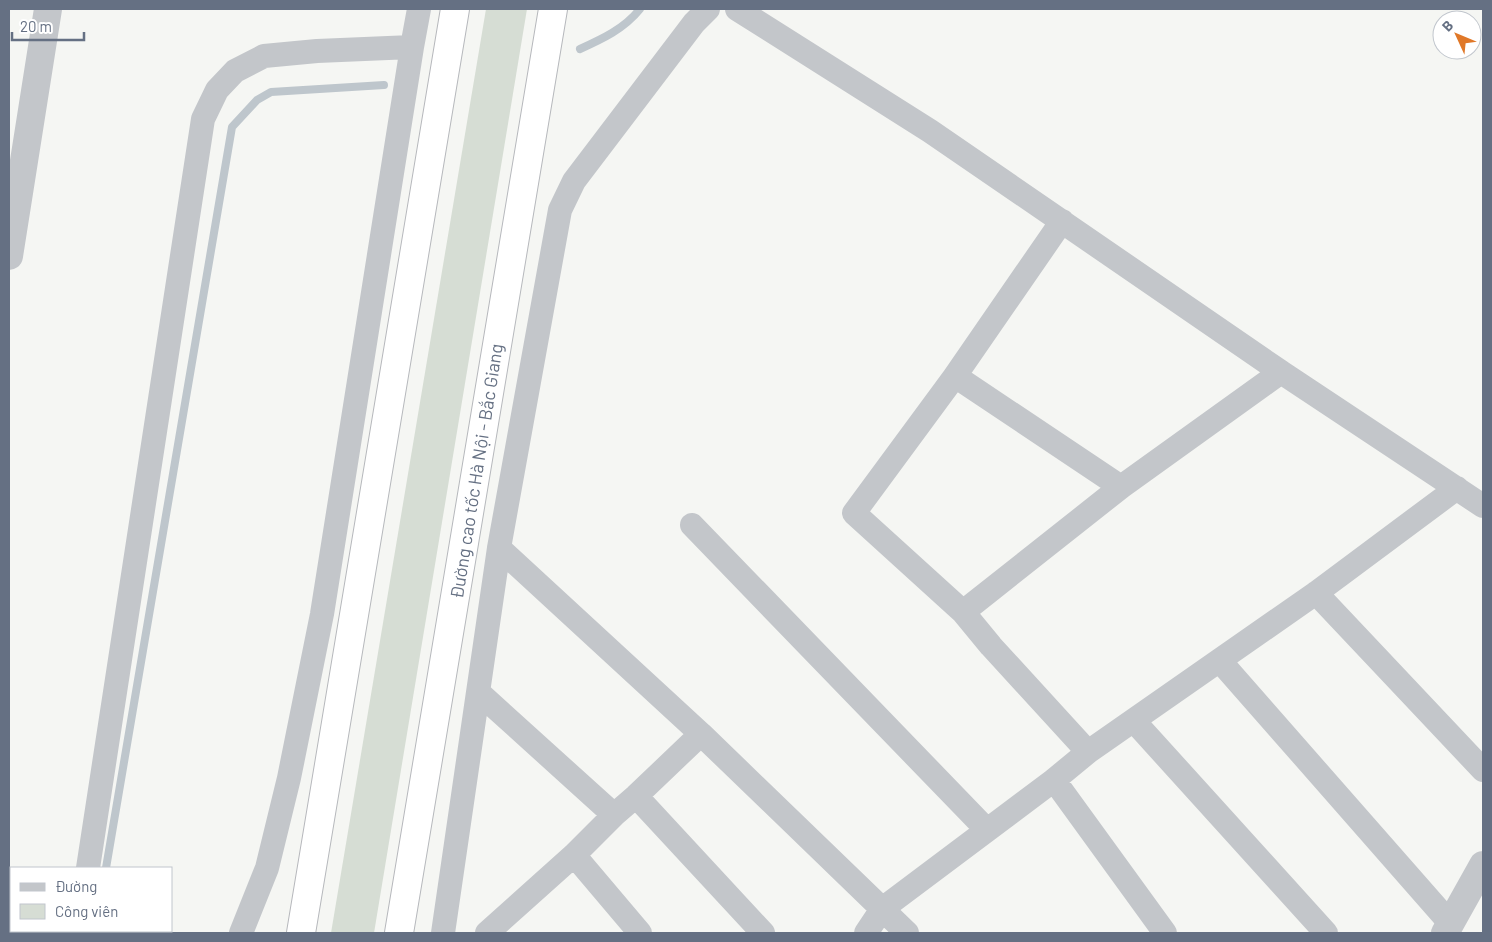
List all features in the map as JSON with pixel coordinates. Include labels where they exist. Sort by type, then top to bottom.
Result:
[{"type":"highway","points":[[301,933],[455,9]]},
{"type":"highway","name":"Đường cao tốc Hà Nội - Bắc Giang","points":[[399,933],[552,9]]},
{"type":"street","points":[[9,256],[48,9]]},
{"type":"street","points":[[241,933],[269,859],[289,778],[322,614],[419,9]]},
{"type":"street","points":[[443,933],[499,548],[560,210],[574,181],[694,23],[708,9]]},
{"type":"street","points":[[737,9],[930,131],[1281,372],[1483,506]]},
{"type":"street","points":[[88,867],[203,120],[216,90],[236,71],[264,56],[317,51],[412,47]]},
{"type":"street","points":[[1062,221],[955,376],[854,513],[962,612],[1088,752]]},
{"type":"street","points":[[962,612],[1121,487],[1281,372]]},
{"type":"street","points":[[955,376],[1121,487]]},
{"type":"street","points":[[866,933],[882,909],[1054,780],[1088,752],[1316,593],[1457,488]]},
{"type":"street","points":[[692,525],[987,830]]},
{"type":"street","points":[[499,548],[702,734],[907,933]]},
{"type":"street","points":[[1316,593],[1483,770]]},
{"type":"street","points":[[1220,661],[1448,928],[1483,865]]},
{"type":"street","points":[[478,692],[614,814]]},
{"type":"street","points":[[1134,721],[1326,933]]},
{"type":"street","points":[[487,933],[574,855],[614,814],[702,734]]},
{"type":"street","points":[[1054,780],[1164,933]]},
{"type":"street","points":[[636,796],[763,933]]},
{"type":"street","points":[[574,855],[640,933]]},
{"type":"green space","points":[[486,9],[527,9],[374,933],[331,933]]},
{"type":"waterway","points":[[580,49],[620,28],[640,9]]},
{"type":"waterway","points":[[106,867],[232,127],[257,100],[271,92],[384,85]]}]
